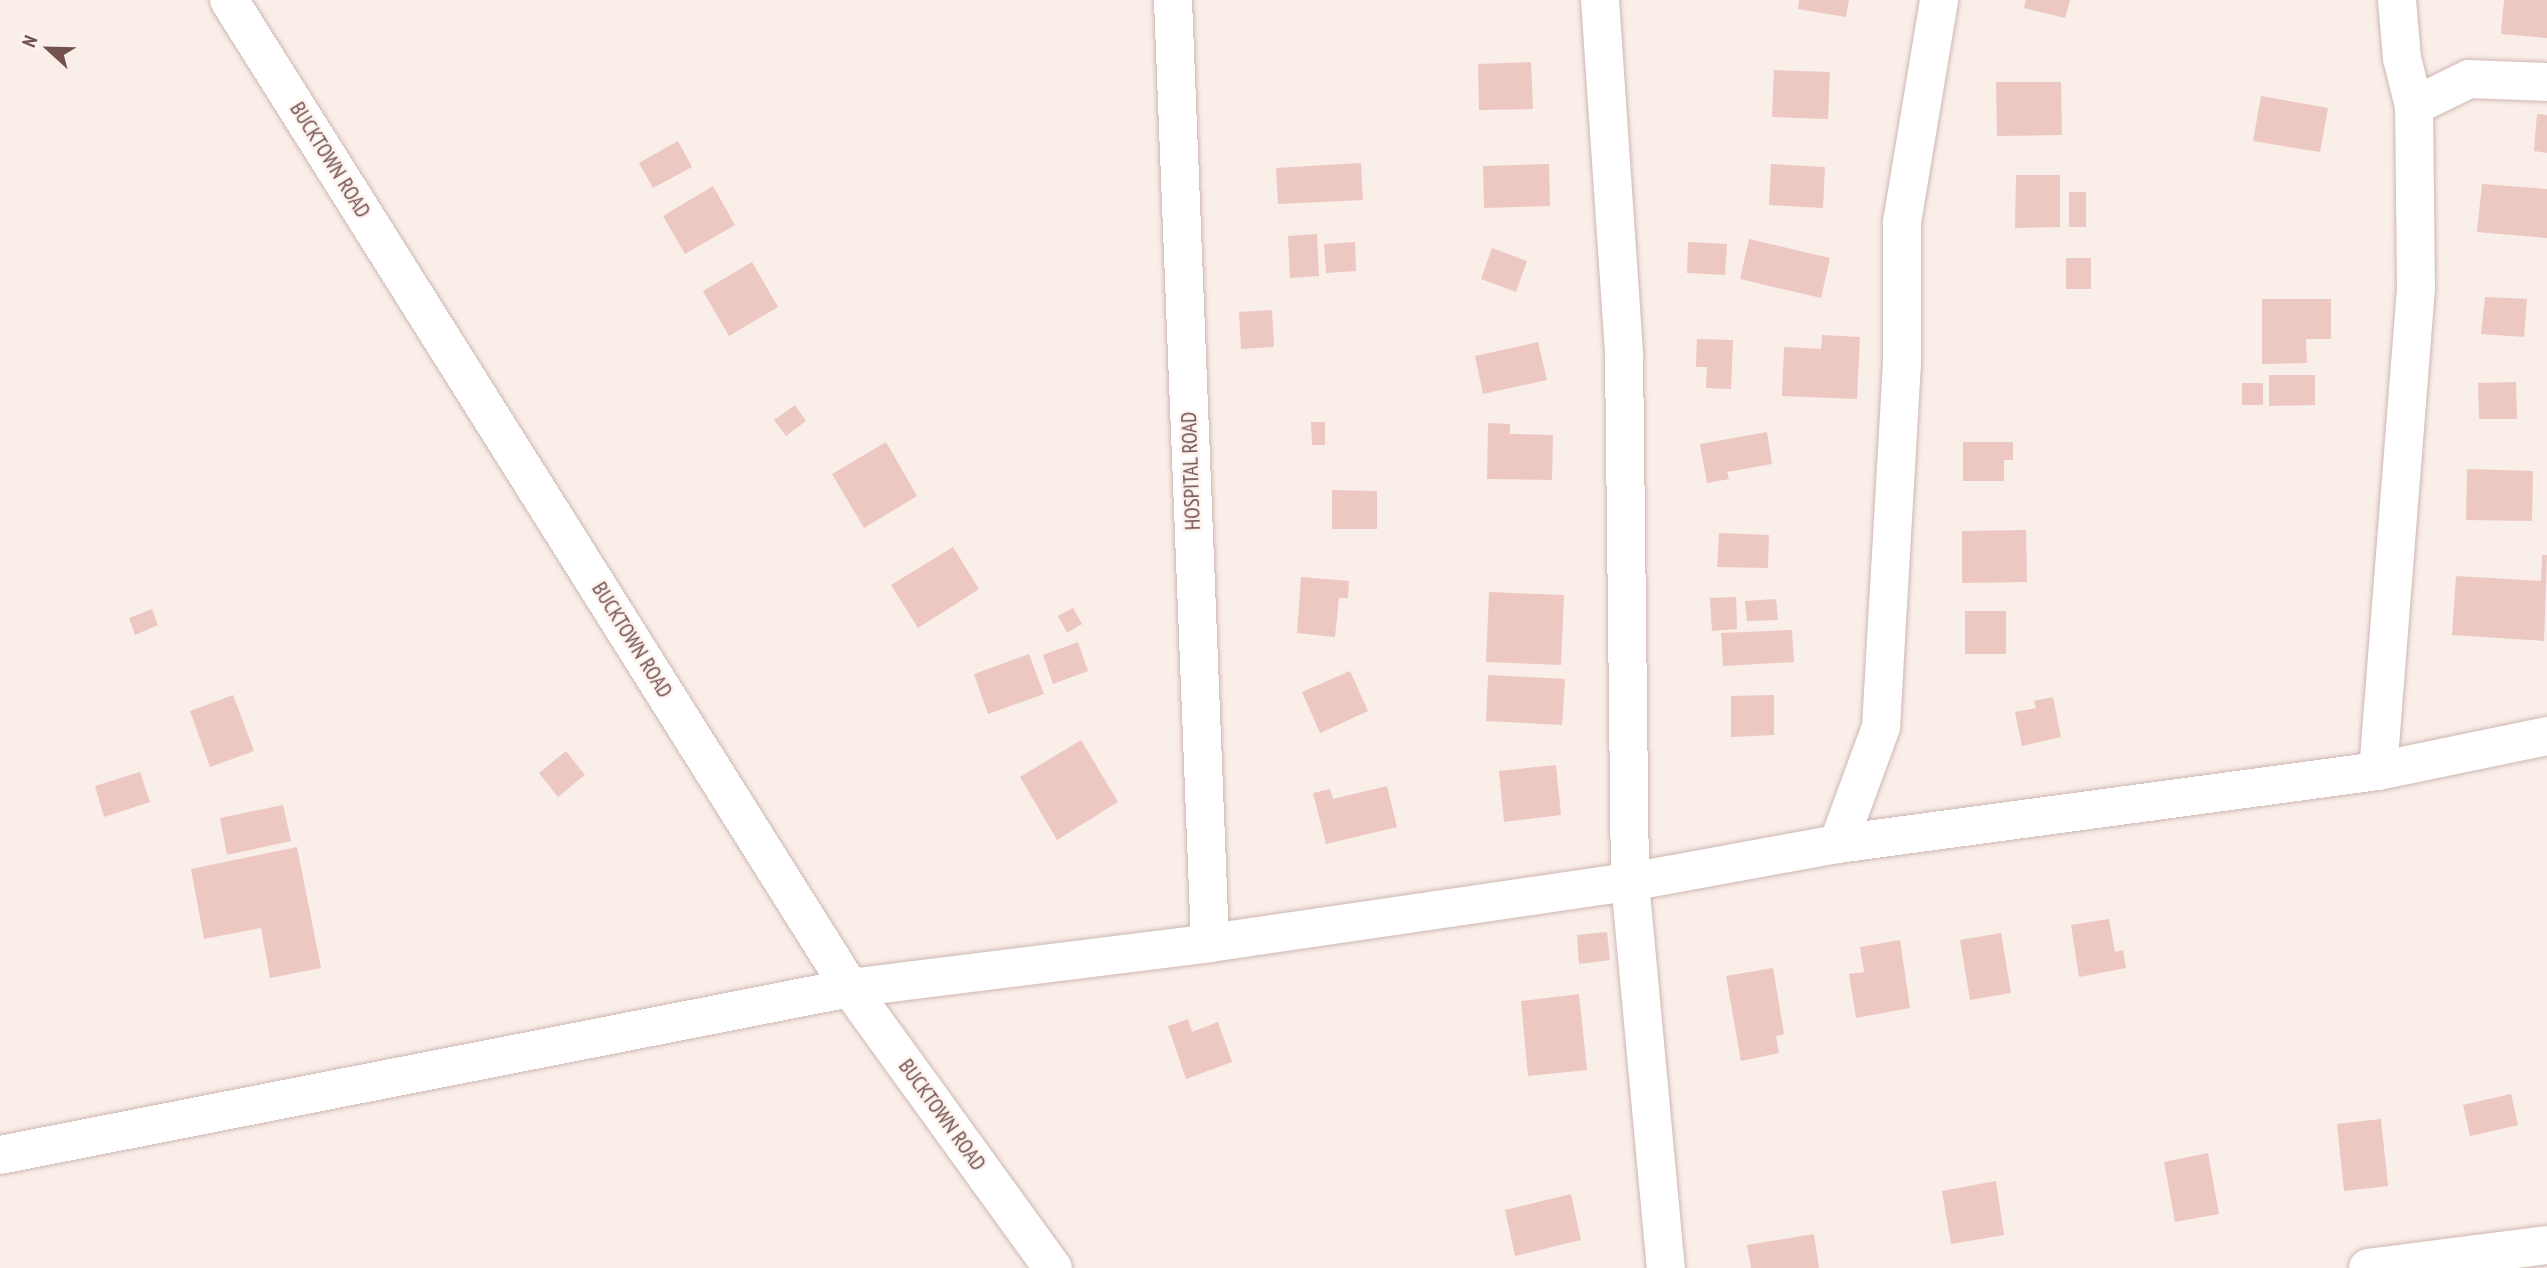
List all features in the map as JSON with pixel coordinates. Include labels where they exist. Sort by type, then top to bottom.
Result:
[{"type":"street","name":"BUCKTOWN ROAD","points":[[229,0],[850,988],[1053,1268]]},
{"type":"street","name":"HOSPITAL ROAD","points":[[1173,0],[1210,943]]},
{"type":"street","points":[[1600,0],[1624,353],[1630,882],[1666,1268]]},
{"type":"street","points":[[1838,844],[1881,727],[1902,363],[1902,222],[1939,0]]},
{"type":"street","points":[[2378,771],[2416,289],[2414,106],[2402,58],[2397,0]]},
{"type":"street","points":[[2414,106],[2469,79],[2547,82]]},
{"type":"street","points":[[0,1155],[850,988],[1210,943],[1630,882],[1838,844],[2378,771],[2547,736]]},
{"type":"street","points":[[2368,1268],[2547,1245]]},
{"type":"building","points":[[1799,0],[1849,0],[1846,17],[1798,9]]},
{"type":"building","points":[[2026,0],[2070,0],[2065,18],[2024,8]]},
{"type":"building","points":[[2504,0],[2547,0],[2547,38],[2501,34]]},
{"type":"building","points":[[1531,62],[1533,109],[1479,110],[1478,64]]},
{"type":"building","points":[[1774,70],[1830,72],[1828,119],[1772,117]]},
{"type":"building","points":[[1996,82],[2061,82],[2062,135],[1997,136]]},
{"type":"building","points":[[2261,96],[2328,108],[2320,152],[2253,141]]},
{"type":"building","points":[[2537,114],[2547,115],[2547,153],[2534,151]]},
{"type":"building","points":[[678,141],[692,167],[653,188],[639,163]]},
{"type":"building","points":[[1361,163],[1363,200],[1278,204],[1276,168]]},
{"type":"building","points":[[1549,164],[1550,206],[1484,208],[1483,166]]},
{"type":"building","points":[[1771,164],[1825,167],[1823,208],[1769,205]]},
{"type":"building","points":[[2016,175],[2060,175],[2060,227],[2015,228]]},
{"type":"building","points":[[2482,184],[2547,189],[2547,238],[2477,232]]},
{"type":"building","points":[[713,186],[735,225],[685,254],[663,216]]},
{"type":"building","points":[[2069,192],[2086,192],[2086,227],[2069,227]]},
{"type":"building","points":[[1317,234],[1319,276],[1290,278],[1288,236]]},
{"type":"building","points":[[1749,239],[1830,258],[1821,298],[1740,279]]},
{"type":"building","points":[[1355,242],[1356,271],[1326,273],[1324,244]]},
{"type":"building","points":[[1688,242],[1727,244],[1725,275],[1687,273]]},
{"type":"building","points":[[1492,248],[1527,261],[1516,292],[1481,279]]},
{"type":"building","points":[[2066,258],[2091,258],[2091,289],[2066,289]]},
{"type":"building","points":[[752,262],[778,307],[729,336],[703,291]]},
{"type":"building","points":[[2485,297],[2527,299],[2524,337],[2481,334]]},
{"type":"building","points":[[2262,299],[2331,299],[2331,339],[2306,339],[2307,363],[2262,364]]},
{"type":"building","points":[[1272,310],[1274,347],[1241,349],[1239,312]]},
{"type":"building","points":[[1822,335],[1860,337],[1857,399],[1782,396],[1784,347],[1821,349]]},
{"type":"building","points":[[1697,339],[1733,340],[1731,389],[1706,388],[1707,367],[1696,367]]},
{"type":"building","points":[[1538,342],[1547,380],[1483,394],[1475,356]]},
{"type":"building","points":[[2269,375],[2315,375],[2315,405],[2269,406]]},
{"type":"building","points":[[2516,382],[2517,419],[2479,419],[2478,383]]},
{"type":"building","points":[[2242,383],[2263,383],[2263,405],[2242,405]]},
{"type":"building","points":[[795,405],[806,421],[786,436],[774,420]]},
{"type":"building","points":[[1311,422],[1325,422],[1325,445],[1312,445]]},
{"type":"building","points":[[1488,423],[1510,424],[1510,434],[1553,435],[1552,480],[1487,479]]},
{"type":"building","points":[[1767,432],[1772,464],[1727,472],[1729,479],[1707,483],[1700,444]]},
{"type":"building","points":[[886,442],[917,496],[864,528],[832,474]]},
{"type":"building","points":[[1963,442],[2013,442],[2013,460],[2004,460],[2004,481],[1963,481]]},
{"type":"building","points":[[2467,469],[2533,471],[2532,521],[2466,520]]},
{"type":"building","points":[[1332,490],[1377,491],[1377,529],[1332,529]]},
{"type":"building","points":[[2026,530],[2027,582],[1962,583],[1962,531]]},
{"type":"building","points":[[1719,533],[1769,535],[1768,568],[1717,567]]},
{"type":"building","points":[[953,547],[979,589],[918,628],[891,585]]},
{"type":"building","points":[[2542,555],[2547,555],[2544,641],[2452,635],[2456,576],[2541,581]]},
{"type":"building","points":[[1301,577],[1349,581],[1348,598],[1339,598],[1335,637],[1297,633]]},
{"type":"building","points":[[1489,592],[1564,595],[1561,665],[1486,662]]},
{"type":"building","points":[[1736,597],[1737,629],[1712,631],[1710,598]]},
{"type":"building","points":[[1776,599],[1778,620],[1747,621],[1745,601]]},
{"type":"building","points":[[1073,608],[1082,624],[1067,633],[1058,616]]},
{"type":"building","points":[[152,609],[158,625],[135,635],[129,618]]},
{"type":"building","points":[[1965,611],[2006,611],[2006,654],[1965,654]]},
{"type":"building","points":[[1792,630],[1794,662],[1723,666],[1721,633]]},
{"type":"building","points":[[1078,642],[1088,671],[1053,684],[1043,655]]},
{"type":"building","points":[[1029,654],[1044,694],[988,714],[974,674]]},
{"type":"building","points":[[1350,671],[1368,711],[1320,733],[1302,692]]},
{"type":"building","points":[[1488,675],[1565,679],[1562,725],[1486,721]]},
{"type":"building","points":[[233,695],[254,751],[210,767],[190,711]]},
{"type":"building","points":[[1774,695],[1774,735],[1731,737],[1731,696]]},
{"type":"building","points":[[2053,697],[2061,737],[2022,746],[2015,712],[2036,708],[2034,701]]},
{"type":"building","points":[[1081,740],[1118,802],[1057,840],[1020,777]]},
{"type":"building","points":[[566,751],[585,775],[558,797],[539,773]]},
{"type":"building","points":[[1556,765],[1561,815],[1504,822],[1499,771]]},
{"type":"building","points":[[140,772],[150,802],[104,817],[95,786]]},
{"type":"building","points":[[1387,786],[1397,827],[1326,844],[1313,793],[1330,789],[1333,799]]},
{"type":"building","points":[[283,805],[291,841],[227,855],[220,818]]},
{"type":"building","points":[[297,847],[321,968],[270,978],[261,928],[204,939],[191,869]]},
{"type":"building","points":[[2109,919],[2115,952],[2123,950],[2126,968],[2079,977],[2071,925]]},
{"type":"building","points":[[1607,932],[1610,960],[1579,964],[1577,935]]},
{"type":"building","points":[[2001,933],[2011,993],[1970,1000],[1960,940]]},
{"type":"building","points":[[1900,940],[1910,1008],[1856,1018],[1849,974],[1864,972],[1860,947]]},
{"type":"building","points":[[1773,968],[1784,1034],[1776,1036],[1779,1053],[1741,1061],[1726,976]]},
{"type":"building","points":[[1579,994],[1587,1070],[1528,1076],[1521,1001]]},
{"type":"building","points":[[1188,1019],[1192,1032],[1218,1022],[1232,1062],[1186,1079],[1168,1026]]},
{"type":"building","points":[[2511,1094],[2518,1125],[2470,1136],[2463,1105]]},
{"type":"building","points":[[2381,1119],[2388,1186],[2344,1191],[2337,1124]]},
{"type":"building","points":[[2208,1153],[2219,1214],[2175,1222],[2164,1162]]},
{"type":"building","points":[[1996,1181],[2004,1235],[1951,1244],[1942,1191]]},
{"type":"building","points":[[1571,1194],[1581,1240],[1515,1256],[1505,1210]]},
{"type":"building","points":[[1814,1234],[1819,1268],[1751,1268],[1747,1245]]}]
